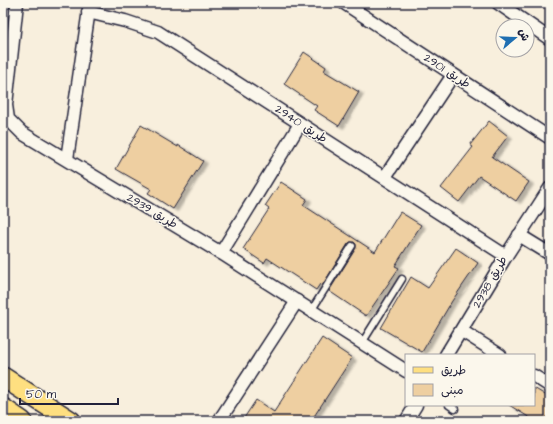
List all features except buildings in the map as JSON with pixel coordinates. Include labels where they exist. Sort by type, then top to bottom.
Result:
[{"type":"main road","points":[[3,377],[71,421]]},
{"type":"main road","points":[[3,408],[22,421]]},
{"type":"street","name":"طريق 2939","points":[[17,3],[6,106],[8,119],[22,133],[221,253],[405,370]]},
{"type":"street","name":"طريق 2901","points":[[344,3],[550,138]]},
{"type":"street","points":[[498,3],[550,39]]},
{"type":"street","name":"طريق 2940","points":[[67,159],[89,7],[158,32],[506,256]]},
{"type":"street","points":[[385,177],[453,75]]},
{"type":"street","points":[[221,253],[300,124]]},
{"type":"street","name":"طريق 2938","points":[[447,354],[519,235],[550,188]]},
{"type":"street","points":[[519,235],[550,254]]},
{"type":"street","points":[[219,421],[297,302]]},
{"type":"street","points":[[462,331],[498,354]]},
{"type":"street","points":[[535,377],[550,386]]},
{"type":"street","points":[[406,421],[415,406]]},
{"type":"lane","points":[[311,311],[352,246]]},
{"type":"lane","points":[[362,343],[402,278]]},
{"type":"lane","points":[[450,406],[455,409]]}]
